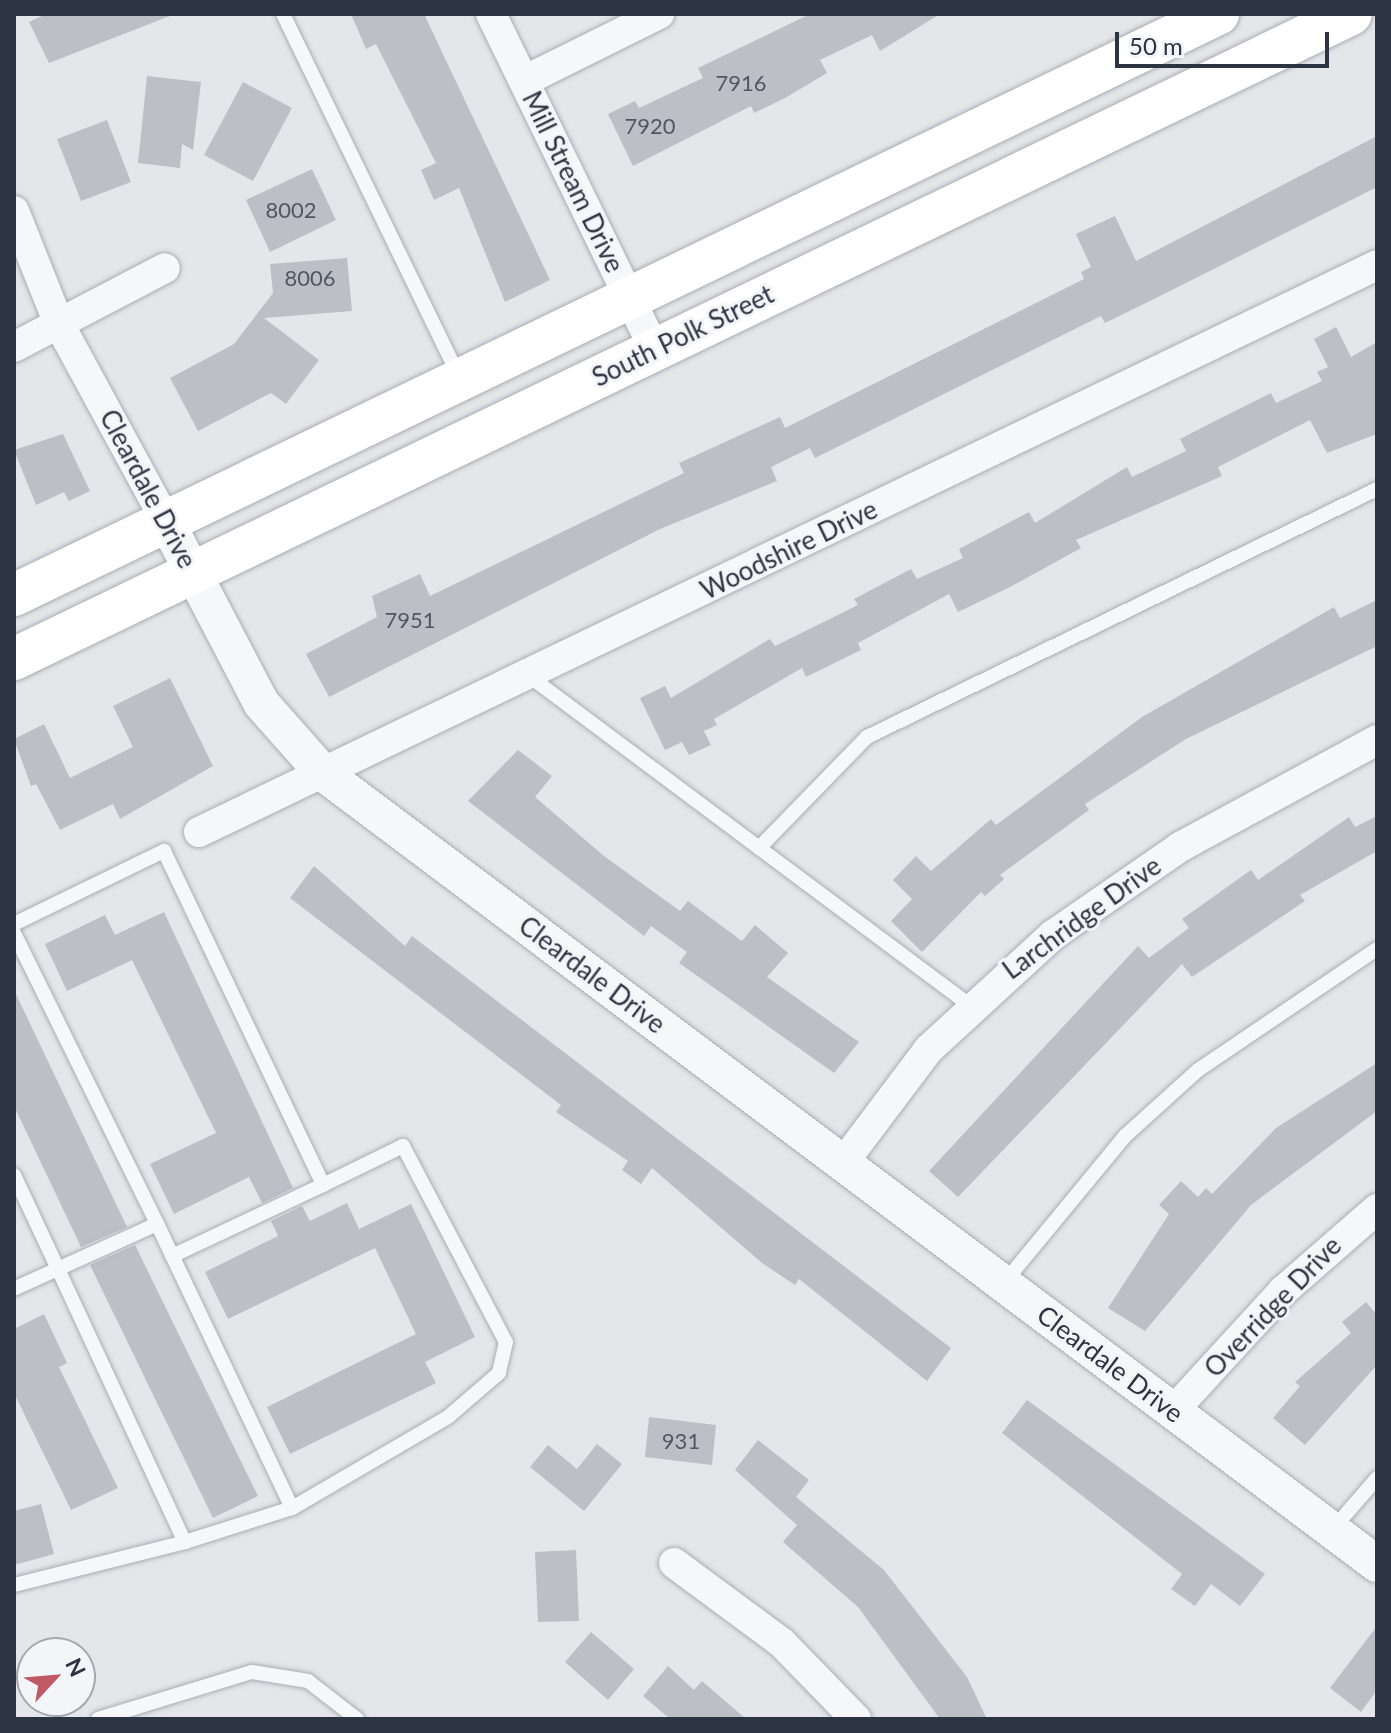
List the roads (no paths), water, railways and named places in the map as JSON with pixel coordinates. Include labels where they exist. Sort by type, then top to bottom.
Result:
[{"type":"main road","points":[[14,595],[1218,14]]},
{"type":"main road","name":"South Polk Street","points":[[14,659],[1351,14]]},
{"type":"street","name":"Mill Stream Drive","points":[[491,14],[655,350]]},
{"type":"street","points":[[524,81],[659,14]]},
{"type":"street","name":"Cleardale Drive","points":[[14,211],[59,324],[261,703],[323,773],[1377,1564]]},
{"type":"street","name":"Woodshire Drive","points":[[199,832],[529,676],[1377,265]]},
{"type":"street","points":[[14,347],[165,268]]},
{"type":"street","name":"Larchridge Drive","points":[[843,1163],[971,1006],[1053,935],[1168,854],[1377,740]]},
{"type":"street","name":"Overridge Drive","points":[[1173,1411],[1283,1291],[1377,1209]]},
{"type":"street","points":[[674,1563],[782,1643],[856,1719]]},
{"type":"lane","points":[[283,14],[460,380]]},
{"type":"lane","points":[[759,848],[867,737],[1377,489]]},
{"type":"lane","points":[[529,676],[971,1006]]},
{"type":"lane","points":[[14,924],[164,851],[323,1185]]},
{"type":"lane","points":[[14,933],[292,1508]]},
{"type":"lane","points":[[1003,1284],[1125,1136],[1198,1070],[1377,949]]},
{"type":"lane","points":[[14,1585],[185,1542],[292,1508],[448,1417],[499,1373],[506,1342],[403,1146],[172,1256]]},
{"type":"lane","points":[[14,1175],[185,1542]]},
{"type":"lane","points":[[14,1289],[157,1224]]},
{"type":"lane","points":[[1332,1530],[1377,1478]]},
{"type":"lane","points":[[98,1719],[252,1672],[308,1681],[357,1719]]}]
